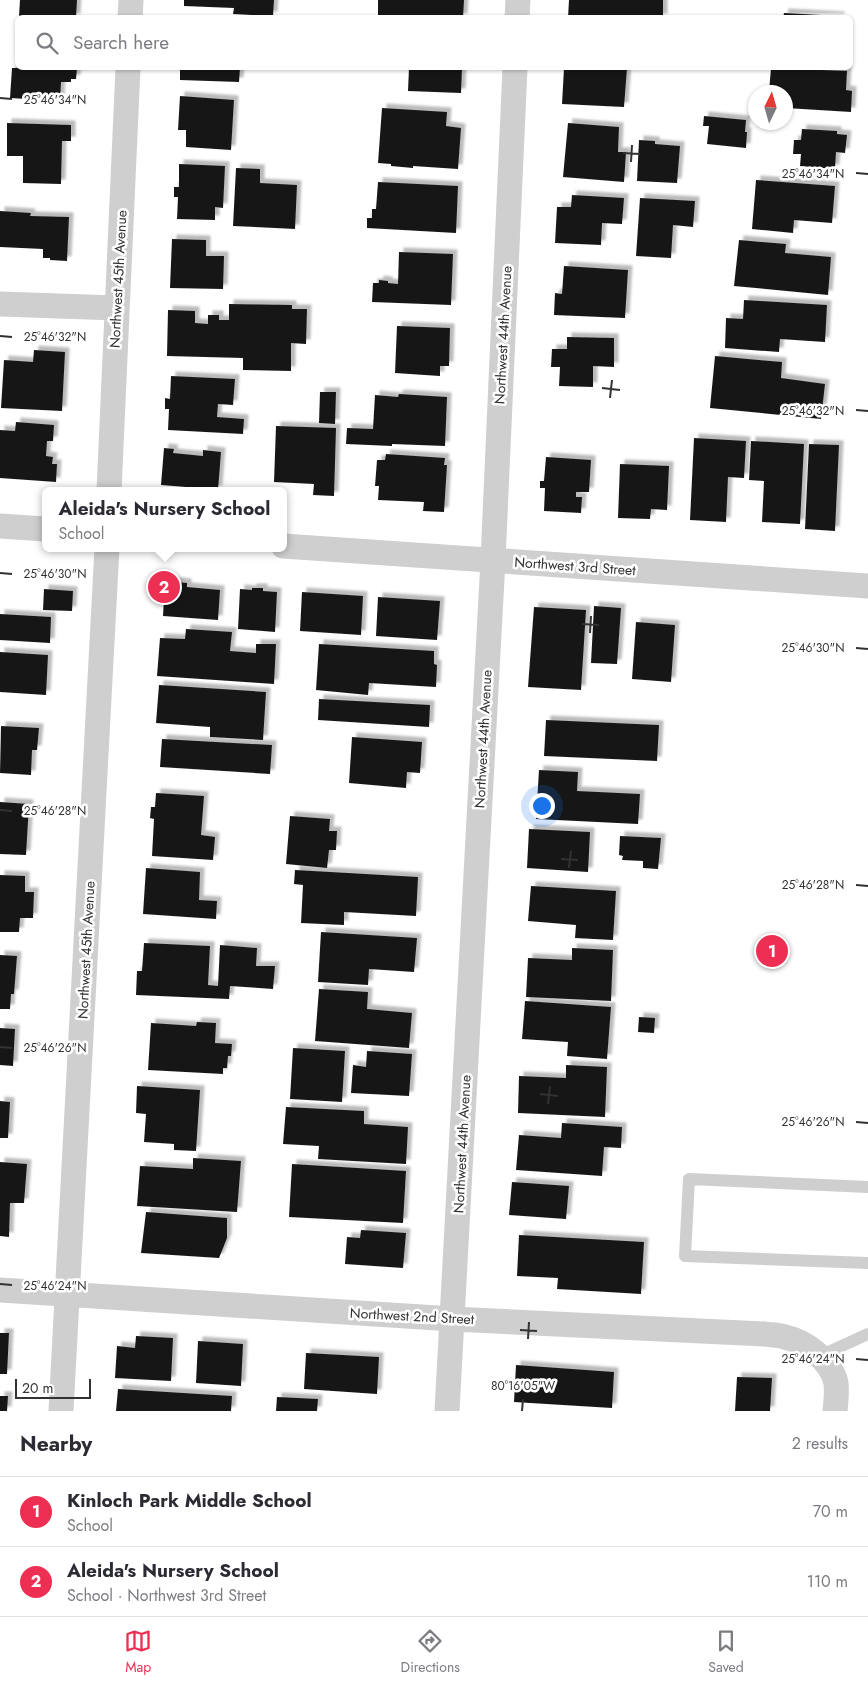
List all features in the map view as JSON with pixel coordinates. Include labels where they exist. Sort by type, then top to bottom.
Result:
[{"type":"street","points":[[130,15],[131,0]]},
{"type":"street","points":[[517,15],[518,0]]},
{"type":"street","name":"Northwest 45th Avenue","points":[[110,487],[128,70]]},
{"type":"street","name":"Northwest 44th Avenue","points":[[447,1411],[493,560],[515,70]]},
{"type":"street","points":[[0,304],[117,308]]},
{"type":"street","points":[[0,526],[42,529]]},
{"type":"street","name":"Northwest 3rd Street","points":[[287,546],[868,586]]},
{"type":"street","name":"Northwest 45th Avenue","points":[[61,1411],[107,552]]},
{"type":"street","name":"Northwest 2nd Street","points":[[0,1290],[452,1319],[765,1334],[785,1337],[798,1342],[820,1356]]},
{"type":"street","points":[[820,1356],[835,1380],[837,1390],[836,1411]]},
{"type":"lane","points":[[868,1187],[689,1179],[685,1256],[868,1263]]},
{"type":"lane","points":[[820,1356],[868,1334]]},
{"type":"building","points":[[20,0],[77,0],[76,15],[19,15]]},
{"type":"building","points":[[184,0],[274,0],[273,15],[233,14],[234,8],[184,6]]},
{"type":"building","points":[[378,0],[464,0],[463,15],[378,15]]},
{"type":"building","points":[[569,0],[663,0],[663,15],[568,15]]},
{"type":"building","points":[[784,13],[821,15],[784,15]]},
{"type":"building","points":[[12,68],[15,68],[15,70],[77,70],[76,79],[71,79],[71,82],[61,82],[60,101],[10,98]]},
{"type":"building","points":[[180,70],[240,70],[239,82],[180,80]]},
{"type":"building","points":[[409,70],[462,70],[461,93],[408,91]]},
{"type":"building","points":[[564,70],[627,70],[624,107],[562,104]]},
{"type":"building","points":[[771,70],[847,71],[846,90],[852,91],[851,112],[793,108],[793,85],[770,85]]},
{"type":"building","points":[[180,96],[234,100],[231,150],[186,147],[186,130],[178,130]]},
{"type":"building","points":[[382,108],[447,112],[446,126],[461,128],[458,169],[413,166],[413,168],[378,163]]},
{"type":"building","points":[[704,116],[746,120],[746,148],[707,144],[709,126],[703,126]]},
{"type":"building","points":[[7,123],[71,125],[71,141],[62,141],[61,184],[23,183],[23,156],[7,156]]},
{"type":"building","points":[[568,123],[619,127],[618,152],[626,152],[624,182],[563,177]]},
{"type":"building","points":[[802,129],[837,131],[837,134],[847,135],[845,153],[836,152],[835,169],[800,166],[801,154],[793,154],[794,140],[801,140]]},
{"type":"building","points":[[639,140],[655,141],[655,144],[680,146],[677,183],[637,181]]},
{"type":"building","points":[[179,164],[225,166],[223,208],[215,207],[215,220],[177,219],[178,197],[174,197],[174,187],[179,187]]},
{"type":"building","points":[[236,168],[260,169],[260,183],[297,185],[295,229],[233,226]]},
{"type":"building","points":[[756,180],[835,186],[832,223],[794,220],[793,233],[752,229]]},
{"type":"building","points":[[378,182],[458,186],[456,233],[367,228],[367,218],[372,218],[372,209],[376,209]]},
{"type":"building","points":[[572,195],[624,198],[622,224],[602,223],[601,245],[555,243],[557,207],[571,207]]},
{"type":"building","points":[[640,198],[695,201],[693,227],[673,225],[671,258],[636,256]]},
{"type":"building","points":[[0,211],[31,213],[30,216],[69,217],[67,261],[43,258],[43,249],[0,247]]},
{"type":"building","points":[[172,239],[206,240],[206,256],[224,256],[223,289],[170,288]]},
{"type":"building","points":[[739,240],[786,244],[785,253],[831,257],[828,295],[734,286]]},
{"type":"building","points":[[399,252],[453,254],[451,305],[372,302],[373,283],[379,283],[379,280],[398,284]]},
{"type":"building","points":[[564,266],[628,270],[625,318],[554,315],[555,293],[562,294]]},
{"type":"building","points":[[744,300],[827,305],[825,342],[780,339],[779,352],[725,348],[726,318],[743,319]]},
{"type":"building","points":[[229,304],[292,305],[292,309],[307,309],[306,344],[291,343],[291,371],[243,370],[243,358],[167,356],[168,310],[195,311],[195,323],[208,324],[208,315],[219,315],[219,320],[229,320]]},
{"type":"building","points":[[397,326],[450,328],[449,366],[440,366],[440,376],[395,373]]},
{"type":"building","points":[[567,337],[614,338],[614,367],[593,366],[593,387],[559,386],[560,367],[551,367],[552,349],[567,349]]},
{"type":"building","points":[[34,350],[65,352],[62,411],[1,408],[4,360],[33,362]]},
{"type":"building","points":[[715,356],[782,362],[781,378],[825,384],[821,419],[710,408]]},
{"type":"building","points":[[171,376],[235,379],[233,405],[218,404],[217,417],[244,419],[243,434],[168,430],[169,409],[165,409],[165,398],[170,399]]},
{"type":"building","points":[[320,392],[336,392],[335,424],[319,423]]},
{"type":"building","points":[[399,394],[447,397],[445,446],[346,444],[347,428],[373,429],[375,395],[398,397]]},
{"type":"building","points":[[16,422],[54,425],[53,441],[47,441],[46,456],[53,457],[52,464],[57,464],[56,482],[0,478],[0,430],[15,431]]},
{"type":"building","points":[[276,426],[336,428],[334,496],[313,495],[314,484],[274,482]]},
{"type":"building","points":[[694,438],[746,441],[744,478],[728,477],[726,522],[690,520]]},
{"type":"building","points":[[751,441],[804,444],[800,524],[762,522],[764,481],[749,480]]},
{"type":"building","points":[[809,444],[839,445],[835,531],[805,529]]},
{"type":"building","points":[[164,448],[174,449],[173,453],[203,456],[203,450],[221,452],[218,487],[161,485]]},
{"type":"building","points":[[386,454],[445,458],[444,465],[447,465],[444,512],[423,511],[424,502],[378,500],[379,486],[375,486],[377,460],[385,460]]},
{"type":"building","points":[[546,457],[591,460],[589,492],[576,492],[576,497],[582,497],[581,513],[544,511],[545,488],[540,488],[540,481],[544,481]]},
{"type":"building","points":[[620,464],[669,466],[667,510],[651,509],[650,519],[618,518]]},
{"type":"building","points":[[165,581],[187,583],[187,587],[220,590],[218,620],[163,616]]},
{"type":"building","points":[[252,588],[263,588],[263,591],[277,592],[275,632],[238,629],[240,589],[252,590]]},
{"type":"building","points":[[44,589],[73,591],[72,611],[43,610]]},
{"type":"building","points":[[302,592],[363,596],[361,635],[300,631]]},
{"type":"building","points":[[378,597],[440,601],[437,640],[376,636]]},
{"type":"building","points":[[594,606],[621,608],[617,664],[591,663]]},
{"type":"building","points":[[534,607],[586,610],[581,690],[528,687]]},
{"type":"building","points":[[0,614],[51,617],[50,643],[0,640]]},
{"type":"building","points":[[636,622],[675,625],[671,682],[632,679]]},
{"type":"building","points":[[186,629],[232,632],[230,651],[256,653],[256,644],[276,644],[274,684],[157,676],[160,638],[185,639]]},
{"type":"building","points":[[319,644],[434,651],[434,664],[437,665],[436,687],[369,683],[368,695],[316,690]]},
{"type":"building","points":[[0,652],[48,655],[46,695],[0,692]]},
{"type":"building","points":[[159,685],[266,692],[263,740],[210,737],[210,727],[156,723]]},
{"type":"building","points":[[319,699],[430,705],[429,727],[318,720]]},
{"type":"building","points":[[546,720],[659,725],[657,761],[544,756]]},
{"type":"building","points":[[1,726],[39,728],[37,750],[32,750],[31,775],[0,773]]},
{"type":"building","points":[[352,737],[422,742],[420,773],[407,772],[406,788],[349,783]]},
{"type":"building","points":[[162,739],[272,745],[270,774],[160,767]]},
{"type":"building","points":[[539,770],[578,772],[577,791],[640,794],[638,824],[536,819]]},
{"type":"building","points":[[156,793],[204,796],[201,835],[215,837],[213,860],[152,856],[154,819],[150,818],[151,807],[155,807]]},
{"type":"building","points":[[0,802],[29,804],[26,855],[0,854]]},
{"type":"building","points":[[290,816],[330,819],[329,831],[337,831],[336,850],[329,850],[327,868],[286,864]]},
{"type":"building","points":[[529,829],[590,832],[588,872],[527,868]]},
{"type":"building","points":[[620,836],[661,838],[658,869],[643,868],[643,861],[622,860],[623,856],[619,855]]},
{"type":"building","points":[[146,868],[200,872],[199,900],[217,901],[216,919],[143,914]]},
{"type":"building","points":[[295,870],[418,877],[416,916],[344,912],[344,925],[301,923],[303,885],[294,884]]},
{"type":"building","points":[[0,875],[25,876],[25,892],[34,892],[33,918],[20,918],[19,932],[0,932]]},
{"type":"building","points":[[531,886],[616,891],[613,940],[575,938],[576,925],[528,921]]},
{"type":"building","points":[[321,932],[417,938],[414,972],[369,969],[368,985],[318,982]]},
{"type":"building","points":[[144,943],[210,946],[208,985],[218,986],[220,945],[257,948],[256,966],[275,966],[273,989],[230,986],[229,999],[136,995],[137,971],[142,971]]},
{"type":"building","points":[[572,948],[613,950],[611,1001],[526,997],[528,958],[572,960]]},
{"type":"building","points":[[0,955],[17,956],[14,994],[11,994],[10,1009],[0,1009]]},
{"type":"building","points":[[319,989],[368,992],[367,1009],[412,1013],[409,1048],[315,1041]]},
{"type":"building","points":[[525,1001],[611,1007],[607,1059],[567,1056],[568,1042],[522,1039]]},
{"type":"building","points":[[639,1017],[655,1018],[654,1033],[638,1032]]},
{"type":"building","points":[[197,1022],[216,1023],[215,1043],[232,1044],[231,1056],[228,1056],[227,1068],[223,1068],[223,1074],[148,1070],[151,1023],[196,1026]]},
{"type":"building","points":[[0,1028],[15,1029],[13,1066],[0,1065]]},
{"type":"building","points":[[293,1048],[345,1051],[342,1102],[290,1099]]},
{"type":"building","points":[[367,1051],[412,1054],[409,1096],[351,1093],[353,1065],[366,1067]]},
{"type":"building","points":[[566,1065],[607,1067],[605,1117],[518,1113],[519,1076],[566,1078]]},
{"type":"building","points":[[137,1086],[200,1090],[196,1151],[174,1150],[174,1144],[144,1142],[146,1114],[136,1113]]},
{"type":"building","points":[[0,1101],[10,1102],[8,1138],[0,1138]]},
{"type":"building","points":[[286,1107],[364,1111],[364,1124],[408,1127],[406,1164],[318,1159],[319,1146],[283,1144]]},
{"type":"building","points":[[562,1123],[622,1127],[621,1148],[604,1147],[602,1176],[516,1170],[519,1135],[561,1138]]},
{"type":"building","points":[[193,1158],[241,1161],[237,1212],[137,1206],[140,1166],[193,1169]]},
{"type":"building","points":[[0,1162],[27,1164],[24,1203],[10,1203],[9,1237],[0,1236]]},
{"type":"building","points":[[292,1164],[406,1171],[403,1223],[289,1217]]},
{"type":"building","points":[[512,1182],[569,1186],[566,1219],[509,1215]]},
{"type":"building","points":[[146,1212],[227,1218],[227,1238],[219,1258],[141,1253]]},
{"type":"building","points":[[361,1230],[406,1233],[403,1268],[345,1264],[347,1237],[360,1238]]},
{"type":"building","points":[[519,1235],[644,1242],[641,1294],[557,1289],[558,1278],[517,1276]]},
{"type":"building","points":[[0,1333],[9,1333],[7,1374],[0,1374]]},
{"type":"building","points":[[136,1336],[173,1338],[171,1381],[115,1378],[117,1346],[135,1348]]},
{"type":"building","points":[[198,1341],[243,1344],[241,1386],[196,1383]]},
{"type":"building","points":[[306,1353],[379,1357],[377,1394],[304,1389]]},
{"type":"building","points":[[516,1365],[614,1372],[612,1408],[514,1402]]},
{"type":"building","points":[[737,1377],[772,1378],[770,1411],[735,1411]]},
{"type":"building","points":[[118,1389],[232,1396],[231,1411],[116,1411]]},
{"type":"building","points":[[0,1396],[8,1396],[7,1411],[0,1411]]},
{"type":"building","points":[[277,1397],[318,1399],[317,1411],[276,1411]]},
{"type":"place","name":"Aleida's Nursery School","points":[[164,587]]},
{"type":"place","name":"Kinloch Park Middle School","points":[[772,951]]}]
